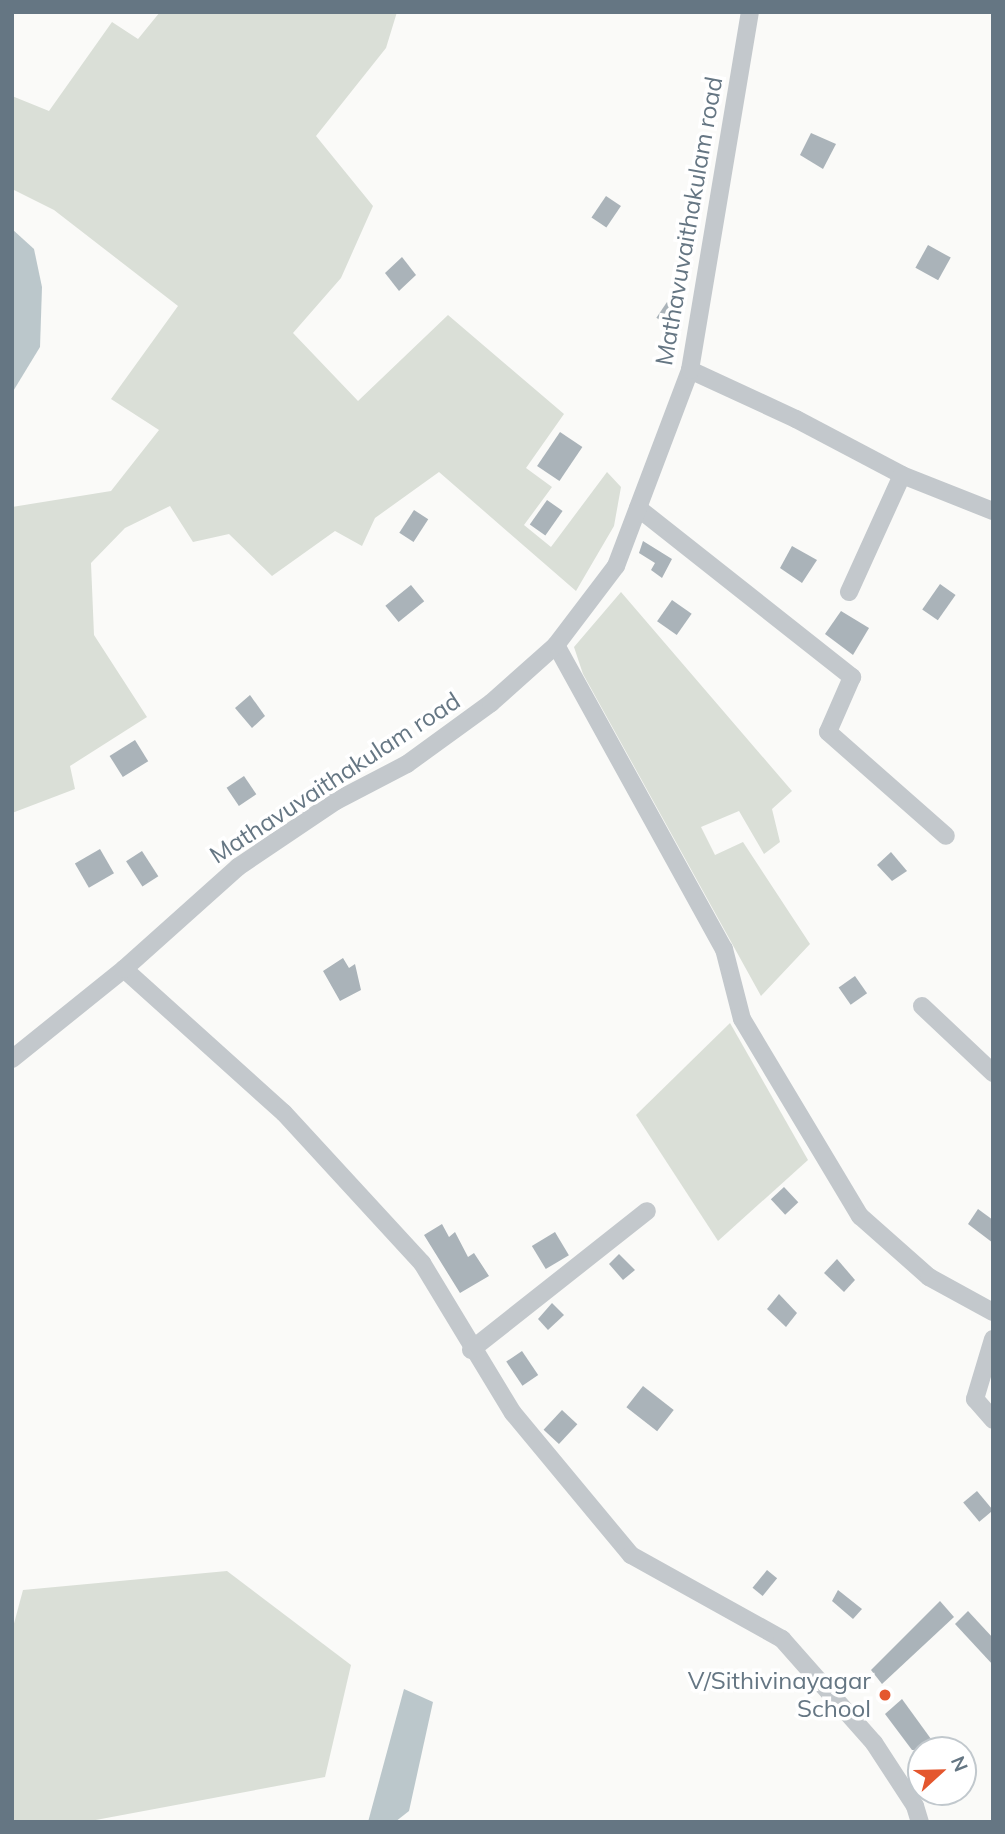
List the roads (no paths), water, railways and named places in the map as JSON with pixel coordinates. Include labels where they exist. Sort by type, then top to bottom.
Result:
[{"type":"street","name":"Mathavuvaithakulam road","points":[[12,1059],[124,969],[238,867],[336,802],[407,764],[491,703],[556,645],[617,566],[690,370],[750,12]]},
{"type":"street","points":[[690,370],[796,419],[902,475],[993,511]]},
{"type":"street","points":[[849,592],[902,475]]},
{"type":"street","points":[[638,508],[852,677],[828,732],[946,836]]},
{"type":"street","points":[[556,645],[724,949],[742,1019],[860,1216],[929,1277],[993,1312]]},
{"type":"street","points":[[124,969],[284,1113],[422,1263],[471,1350],[513,1413],[631,1555],[782,1639],[874,1743],[915,1806],[920,1822]]},
{"type":"street","points":[[922,1006],[993,1073]]},
{"type":"street","points":[[471,1350],[647,1211]]},
{"type":"street","points":[[993,1339],[975,1399],[993,1420]]},
{"type":"place","name":"V/Sithivinayagar School","points":[[885,1695]]}]
